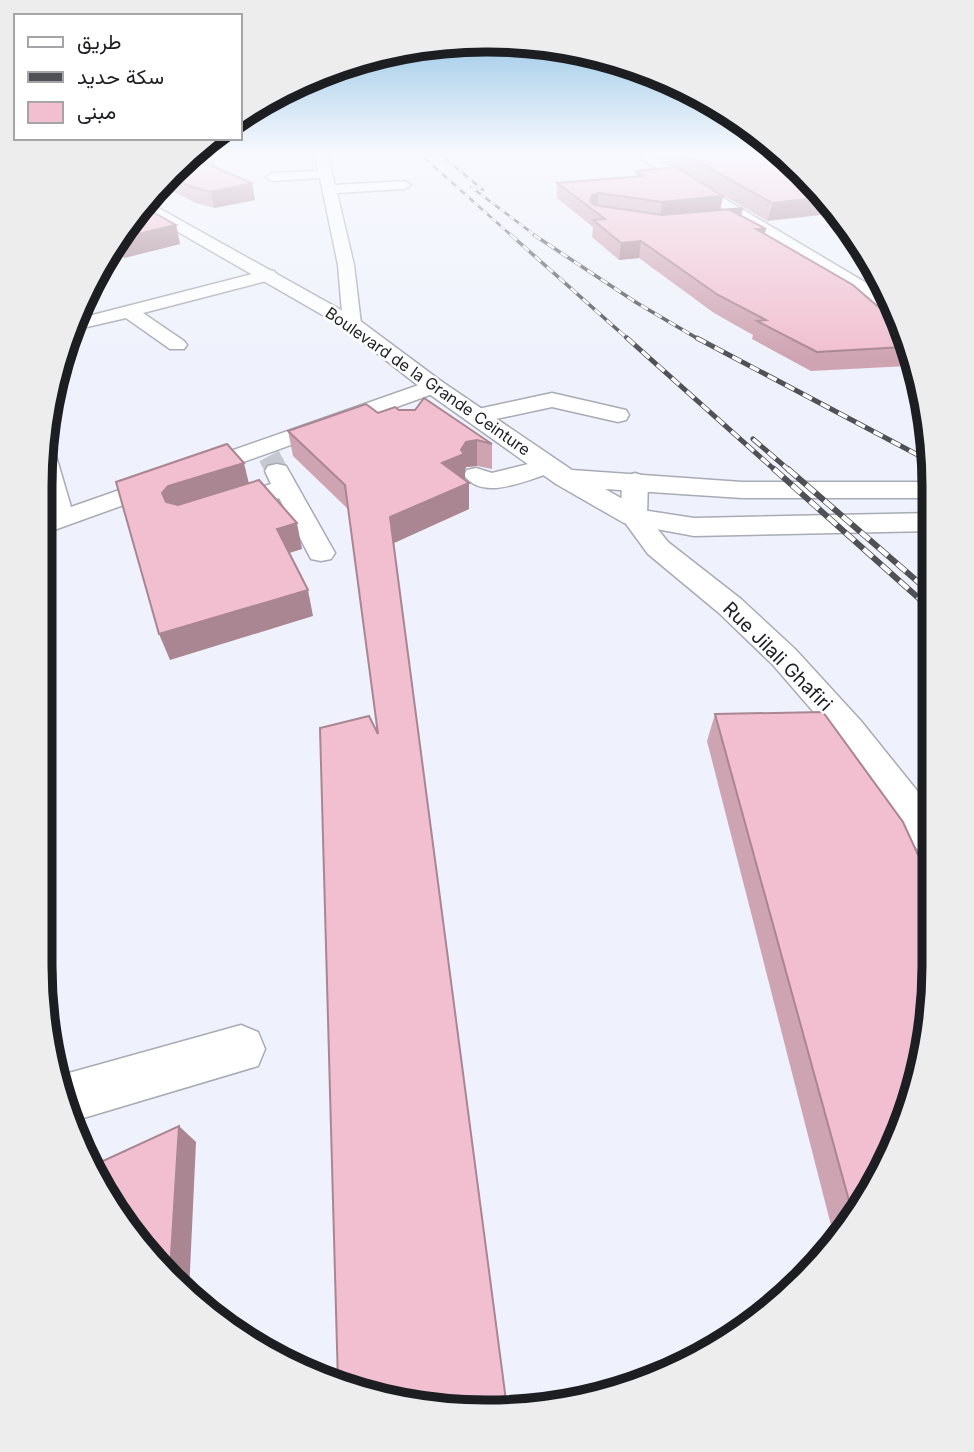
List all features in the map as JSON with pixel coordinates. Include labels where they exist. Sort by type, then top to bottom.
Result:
[{"type":"main road","name":"Boulevard de la Grande Ceinture","points":[[173,222],[352,324],[442,392],[557,472],[634,517],[694,527],[922,522]]},
{"type":"main road","points":[[557,472],[742,490],[922,490]]},
{"type":"street","points":[[337,222],[346,265],[352,324]]},
{"type":"street","points":[[753,222],[878,298]]},
{"type":"street","points":[[85,322],[268,275]]},
{"type":"street","points":[[128,311],[177,345]]},
{"type":"street","points":[[418,415],[442,392]]},
{"type":"street","points":[[52,523],[274,466],[442,392]]},
{"type":"street","points":[[477,416],[552,400],[618,415]]},
{"type":"street","points":[[198,516],[274,466]]},
{"type":"street","points":[[274,466],[321,554]]},
{"type":"street","points":[[476,475],[483,480],[492,481],[557,472]]},
{"type":"street","points":[[634,517],[635,481]]},
{"type":"street","name":"Rue Jilali Ghafiri","points":[[634,517],[658,548],[730,606],[784,657],[849,730],[922,825]]},
{"type":"street","points":[[658,548],[694,527]]},
{"type":"street","points":[[73,1096],[241,1049]]},
{"type":"building","points":[[142,222],[170,222],[176,225],[133,235]]},
{"type":"building","points":[[595,222],[752,222],[766,229],[756,229],[853,285],[884,312],[898,347],[817,352],[757,321],[766,320],[718,295],[641,241],[621,243]]},
{"type":"building","points":[[424,398],[492,444],[477,440],[466,442],[461,450],[464,454],[442,463],[469,483],[390,517],[506,1399],[430,1396],[375,1385],[338,1372],[320,728],[369,716],[378,734],[345,485],[288,431],[366,404],[378,413],[395,407],[399,410],[415,410]]},
{"type":"building","points":[[227,444],[244,463],[168,486],[162,493],[166,502],[178,505],[259,480],[297,523],[277,529],[308,590],[159,634],[116,482]]},
{"type":"building","points":[[823,712],[903,822],[922,863],[921,993],[913,1050],[907,1077],[888,1131],[877,1157],[850,1203],[715,714]]},
{"type":"building","points":[[179,1126],[171,1262],[142,1230],[100,1162]]},
{"type":"tunnel","points":[[269,456],[277,471]]},
{"type":"railway","points":[[496,222],[512,236]]},
{"type":"railway","points":[[517,222],[536,236]]},
{"type":"railway","points":[[511,235],[629,340]]},
{"type":"railway","points":[[534,235],[637,303],[700,340]]},
{"type":"railway","points":[[627,338],[776,471]]},
{"type":"railway","points":[[697,338],[921,457]]},
{"type":"railway","points":[[753,439],[790,471]]},
{"type":"railway","points":[[774,469],[922,601]]},
{"type":"railway","points":[[788,469],[922,585]]}]
